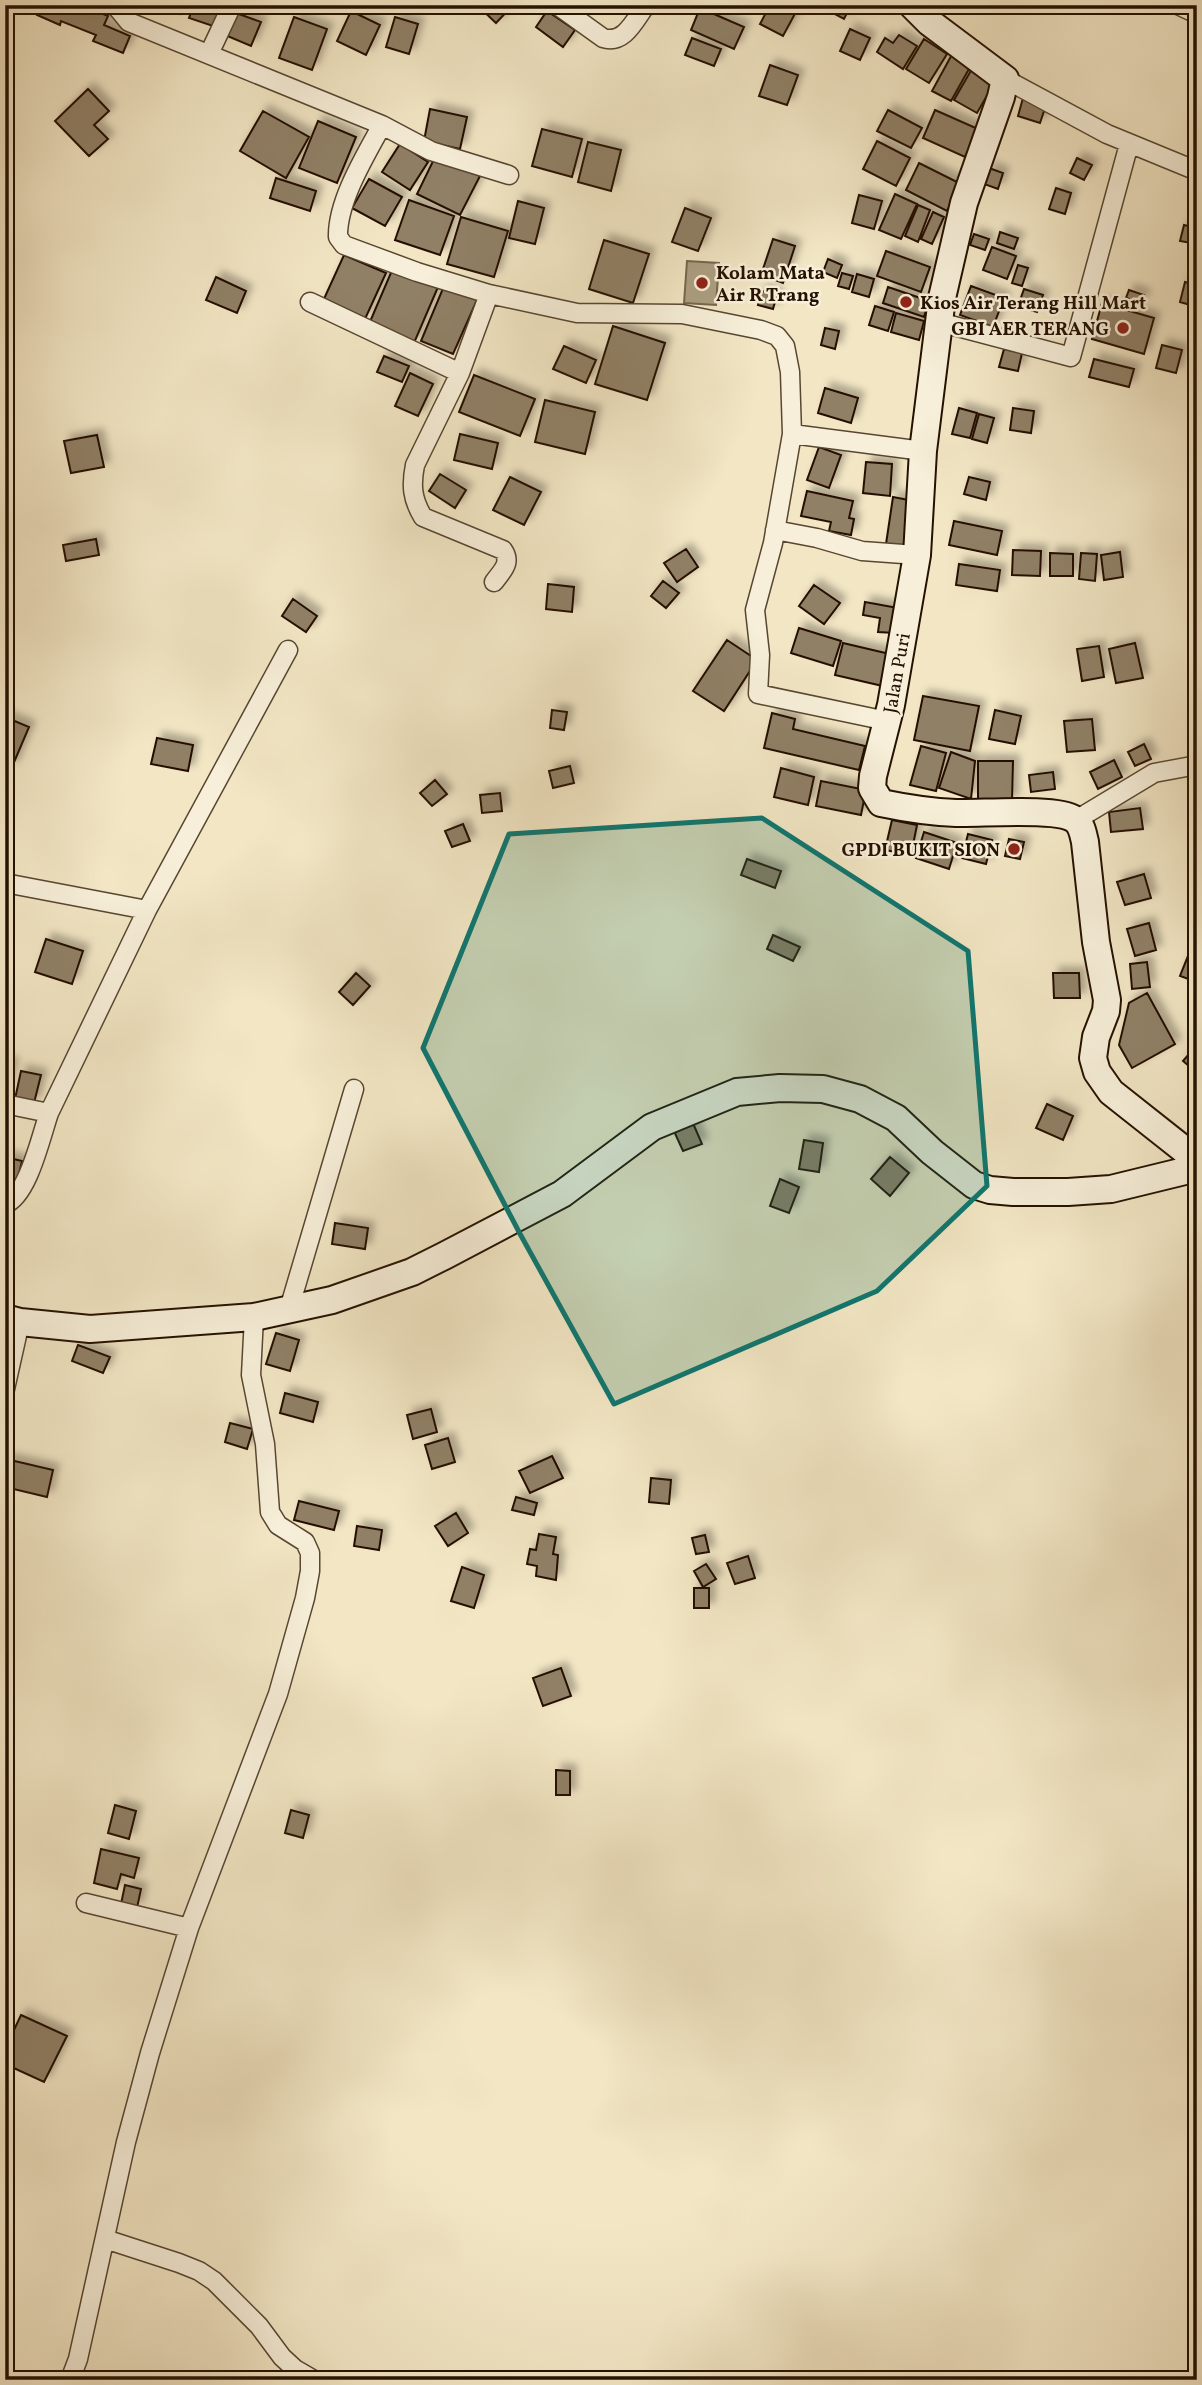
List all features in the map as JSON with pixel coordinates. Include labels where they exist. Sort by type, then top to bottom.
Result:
[{"type":"street","points":[[115,5],[129,22],[382,125],[431,151],[509,175]]},
{"type":"street","points":[[209,54],[232,5]]},
{"type":"street","points":[[557,5],[610,41],[618,40],[624,34],[646,5]]},
{"type":"street","points":[[912,5],[929,22],[1004,79],[1107,134],[1197,171]]},
{"type":"street","points":[[1178,5],[1197,14]]},
{"type":"street","name":"Jalan Puri","points":[[1004,79],[1001,97],[964,203],[942,298],[923,451],[917,555],[887,722],[872,788],[880,803],[954,813],[1046,813],[1070,816],[1076,820]]},
{"type":"street","points":[[382,125],[359,167],[337,223],[338,237],[344,245],[372,257],[489,293],[577,313],[682,314],[761,330],[777,336],[785,346],[790,372],[792,434],[775,530],[755,610],[760,655],[758,694],[887,722]]},
{"type":"street","points":[[939,322],[1071,357],[1129,144]]},
{"type":"street","points":[[489,293],[460,373],[415,465],[412,481],[413,498],[423,517],[503,550],[508,556],[507,564],[494,582]]},
{"type":"street","points":[[310,302],[460,373]]},
{"type":"street","points":[[792,434],[923,451]]},
{"type":"street","points":[[775,530],[862,551],[917,555]]},
{"type":"street","points":[[5,1204],[14,1200],[24,1184],[49,1113],[147,910],[288,650]]},
{"type":"street","points":[[1197,765],[1154,773],[1076,820],[1085,842],[1096,943],[1107,1000],[1093,1058],[1097,1072],[1111,1092],[1197,1160]]},
{"type":"street","points":[[5,883],[147,910]]},
{"type":"street","points":[[5,1389],[12,1320],[90,1329],[254,1317],[332,1300],[412,1272],[444,1256],[562,1194],[652,1127],[737,1092],[780,1087],[823,1089],[860,1099],[896,1118],[932,1152],[974,1185],[990,1190],[1054,1192],[1111,1189],[1197,1168]]},
{"type":"street","points":[[289,1309],[354,1089]]},
{"type":"street","points":[[5,1104],[49,1113]]},
{"type":"street","points":[[70,2380],[78,2359],[126,2143],[189,1928],[278,1694],[310,1571],[310,1553],[305,1542],[278,1525],[270,1512],[265,1444],[251,1376],[254,1317]]},
{"type":"street","points":[[86,1903],[189,1928]]},
{"type":"street","points":[[105,2239],[179,2263],[214,2281],[259,2326],[295,2370],[314,2380]]},
{"type":"highlighted area","points":[[762,818],[968,951],[987,1186],[877,1291],[614,1404],[519,1232],[423,1048],[509,834]]},
{"type":"shaded area","name":"Kolam Mata Air R Trang","points":[[687,261],[719,263],[716,305],[684,303]]},
{"type":"building","points":[[5,5],[24,5],[21,12]]},
{"type":"building","points":[[41,5],[81,5],[108,16],[104,25],[130,36],[123,53],[93,41],[96,35],[37,15]]},
{"type":"building","points":[[161,5],[182,5],[179,14],[160,8]]},
{"type":"building","points":[[194,5],[223,5],[216,27],[189,18]]},
{"type":"building","points":[[477,5],[513,5],[496,23]]},
{"type":"building","points":[[671,5],[693,5],[689,13]]},
{"type":"building","points":[[770,5],[793,5],[798,8],[783,36],[760,24]]},
{"type":"building","points":[[818,5],[851,5],[844,19]]},
{"type":"building","points":[[700,8],[744,27],[734,49],[691,30]]},
{"type":"building","points":[[351,11],[380,25],[366,55],[337,41]]},
{"type":"building","points":[[547,11],[575,30],[563,47],[536,27]]},
{"type":"building","points":[[236,13],[261,22],[251,46],[225,35]]},
{"type":"building","points":[[294,17],[327,29],[312,70],[279,58]]},
{"type":"building","points":[[395,17],[418,24],[409,54],[386,47]]},
{"type":"building","points":[[850,29],[870,38],[860,60],[840,51]]},
{"type":"building","points":[[899,35],[917,46],[903,69],[877,52],[885,38],[893,43]]},
{"type":"building","points":[[692,38],[721,49],[714,66],[685,55]]},
{"type":"building","points":[[924,39],[947,54],[929,83],[906,69]]},
{"type":"building","points":[[955,49],[974,60],[951,101],[932,91]]},
{"type":"building","points":[[770,65],[798,75],[787,105],[759,96]]},
{"type":"building","points":[[973,67],[996,80],[977,113],[954,100]]},
{"type":"building","points":[[88,89],[109,111],[94,125],[108,139],[89,156],[55,121]]},
{"type":"building","points":[[1023,98],[1046,105],[1040,123],[1018,116]]},
{"type":"building","points":[[430,109],[467,117],[460,149],[424,141]]},
{"type":"building","points":[[888,110],[922,128],[911,148],[877,131]]},
{"type":"building","points":[[935,110],[978,129],[965,157],[923,138]]},
{"type":"building","points":[[263,111],[309,137],[286,178],[240,151]]},
{"type":"building","points":[[318,121],[356,137],[337,183],[299,168]]},
{"type":"building","points":[[542,129],[582,139],[572,177],[532,166]]},
{"type":"building","points":[[877,141],[910,158],[896,186],[863,169]]},
{"type":"building","points":[[588,142],[621,150],[611,191],[578,182]]},
{"type":"building","points":[[400,144],[428,162],[410,190],[382,172]]},
{"type":"building","points":[[436,155],[480,176],[460,215],[417,194]]},
{"type":"building","points":[[1077,158],[1092,165],[1084,180],[1070,173]]},
{"type":"building","points":[[919,163],[961,184],[947,211],[906,190]]},
{"type":"building","points":[[989,168],[1003,173],[998,189],[984,184]]},
{"type":"building","points":[[276,178],[316,191],[310,211],[270,198]]},
{"type":"building","points":[[369,179],[402,197],[385,226],[352,208]]},
{"type":"building","points":[[1056,188],[1071,193],[1065,214],[1049,209]]},
{"type":"building","points":[[895,194],[917,204],[901,239],[879,230]]},
{"type":"building","points":[[859,195],[882,201],[874,229],[852,223]]},
{"type":"building","points":[[409,200],[454,216],[440,255],[395,240]]},
{"type":"building","points":[[518,201],[544,208],[535,244],[509,238]]},
{"type":"building","points":[[918,205],[930,210],[918,242],[905,236]]},
{"type":"building","points":[[685,208],[711,218],[698,251],[672,242]]},
{"type":"building","points":[[933,212],[944,217],[932,244],[921,239]]},
{"type":"building","points":[[461,217],[508,231],[494,277],[447,264]]},
{"type":"building","points":[[1184,225],[1197,228],[1197,244],[1180,241]]},
{"type":"building","points":[[1000,232],[1018,238],[1014,249],[997,243]]},
{"type":"building","points":[[974,234],[989,239],[985,250],[970,245]]},
{"type":"building","points":[[773,239],[795,246],[783,283],[761,275]]},
{"type":"building","points":[[604,240],[649,254],[633,303],[589,289]]},
{"type":"building","points":[[992,247],[1016,256],[1007,279],[983,270]]},
{"type":"building","points":[[886,251],[930,267],[921,292],[877,276]]},
{"type":"building","points":[[344,255],[386,273],[365,319],[323,301]]},
{"type":"building","points":[[828,259],[842,265],[837,278],[823,272]]},
{"type":"building","points":[[1018,265],[1028,268],[1022,286],[1012,283]]},
{"type":"building","points":[[393,268],[438,287],[414,343],[369,324]]},
{"type":"building","points":[[842,273],[853,276],[849,289],[838,286]]},
{"type":"building","points":[[857,274],[874,279],[869,297],[852,292]]},
{"type":"building","points":[[216,277],[246,291],[237,313],[206,300]]},
{"type":"building","points":[[1185,282],[1197,285],[1197,307],[1180,302]]},
{"type":"building","points":[[444,286],[477,300],[453,354],[421,341]]},
{"type":"building","points":[[971,286],[1004,298],[993,327],[960,315]]},
{"type":"building","name":"Kios Air Terang Hill Mart","points":[[888,287],[929,301],[924,317],[883,303]]},
{"type":"building","points":[[1024,289],[1043,295],[1037,312],[1018,306]]},
{"type":"building","points":[[1129,290],[1144,295],[1141,303],[1126,298]]},
{"type":"building","points":[[762,291],[777,295],[773,309],[758,305]]},
{"type":"building","name":"GBI AER TERANG","points":[[1102,303],[1154,318],[1144,354],[1092,339]]},
{"type":"building","points":[[875,306],[894,312],[888,331],[869,325]]},
{"type":"building","points":[[896,313],[924,321],[919,340],[891,332]]},
{"type":"building","points":[[613,326],[665,343],[647,400],[595,384]]},
{"type":"building","points":[[825,328],[839,331],[835,349],[821,345]]},
{"type":"building","points":[[1162,345],[1182,350],[1176,373],[1156,368]]},
{"type":"building","points":[[564,346],[596,360],[586,383],[553,369]]},
{"type":"building","points":[[1004,349],[1022,353],[1018,371],[999,367]]},
{"type":"building","points":[[384,356],[409,366],[402,382],[377,372]]},
{"type":"building","points":[[1094,359],[1134,369],[1129,387],[1089,377]]},
{"type":"building","points":[[410,373],[433,384],[418,416],[395,406]]},
{"type":"building","points":[[474,375],[535,399],[520,436],[459,412]]},
{"type":"building","points":[[825,388],[858,398],[851,423],[818,413]]},
{"type":"building","points":[[545,400],[595,412],[585,454],[535,442]]},
{"type":"building","points":[[959,408],[977,413],[970,438],[952,434]]},
{"type":"building","points":[[1013,408],[1034,411],[1031,433],[1010,430]]},
{"type":"building","points":[[979,414],[994,418],[987,443],[972,439]]},
{"type":"building","points":[[460,434],[498,443],[492,469],[454,460]]},
{"type":"building","points":[[97,435],[104,467],[71,473],[64,441]]},
{"type":"building","points":[[819,447],[841,455],[829,488],[807,480]]},
{"type":"building","points":[[866,462],[892,464],[890,496],[863,493]]},
{"type":"building","points":[[440,474],[466,490],[455,508],[429,491]]},
{"type":"building","points":[[510,477],[541,492],[524,525],[493,510]]},
{"type":"building","points":[[969,477],[990,482],[986,500],[964,494]]},
{"type":"building","points":[[807,491],[853,501],[849,518],[854,519],[851,535],[829,531],[831,522],[801,516]]},
{"type":"building","points":[[893,497],[914,501],[907,548],[886,544]]},
{"type":"building","points":[[954,521],[1002,531],[997,555],[949,545]]},
{"type":"building","points":[[96,539],[99,555],[66,561],[63,545]]},
{"type":"building","points":[[686,549],[698,567],[677,582],[664,563]]},
{"type":"building","points":[[1013,550],[1041,551],[1040,576],[1012,575]]},
{"type":"building","points":[[1120,552],[1123,577],[1104,580],[1101,555]]},
{"type":"building","points":[[1050,553],[1073,554],[1073,576],[1050,576]]},
{"type":"building","points":[[1081,553],[1097,554],[1095,581],[1079,579]]},
{"type":"building","points":[[959,564],[1000,570],[997,591],[956,585]]},
{"type":"building","points":[[663,581],[679,593],[666,608],[651,596]]},
{"type":"building","points":[[548,584],[574,587],[572,612],[546,609]]},
{"type":"building","points":[[814,585],[840,603],[824,624],[799,606]]},
{"type":"building","points":[[293,599],[317,616],[306,632],[282,616]]},
{"type":"building","points":[[865,602],[898,608],[895,633],[878,632],[880,618],[863,615]]},
{"type":"building","points":[[799,628],[841,641],[833,666],[791,653]]},
{"type":"building","points":[[727,640],[757,660],[724,711],[693,691]]},
{"type":"building","points":[[843,643],[894,655],[887,687],[835,675]]},
{"type":"building","points":[[1135,643],[1143,678],[1116,683],[1109,649]]},
{"type":"building","points":[[1099,646],[1104,677],[1082,681],[1077,649]]},
{"type":"building","points":[[923,696],[979,706],[970,751],[914,740]]},
{"type":"building","points":[[552,710],[567,712],[564,730],[550,728]]},
{"type":"building","points":[[995,710],[1021,716],[1015,744],[989,739]]},
{"type":"building","points":[[772,713],[795,719],[793,729],[865,746],[859,770],[764,748]]},
{"type":"building","points":[[5,717],[29,727],[12,767],[5,765]]},
{"type":"building","points":[[1092,719],[1095,750],[1067,752],[1064,721]]},
{"type":"building","points":[[157,738],[193,745],[188,771],[151,764]]},
{"type":"building","points":[[1144,744],[1151,759],[1135,766],[1128,752]]},
{"type":"building","points":[[921,746],[946,753],[936,791],[910,785]]},
{"type":"building","points":[[951,752],[975,761],[971,799],[939,788]]},
{"type":"building","points":[[1114,760],[1122,777],[1098,789],[1090,772]]},
{"type":"building","points":[[978,761],[1013,761],[1012,801],[978,801]]},
{"type":"building","points":[[570,766],[574,783],[553,788],[549,771]]},
{"type":"building","points":[[781,768],[814,777],[808,805],[774,797]]},
{"type":"building","points":[[1053,772],[1055,789],[1031,792],[1029,775]]},
{"type":"building","points":[[435,780],[447,794],[432,806],[420,793]]},
{"type":"building","points":[[821,781],[866,790],[861,815],[816,806]]},
{"type":"building","points":[[500,793],[502,811],[482,813],[480,795]]},
{"type":"building","points":[[1140,808],[1143,829],[1111,832],[1109,812]]},
{"type":"building","points":[[892,820],[917,825],[911,855],[885,850]]},
{"type":"building","points":[[463,824],[470,841],[452,847],[445,831]]},
{"type":"building","points":[[924,832],[957,843],[949,869],[916,858]]},
{"type":"building","points":[[968,834],[992,840],[986,864],[962,858]]},
{"type":"building","name":"GPDI BUKIT SION","points":[[1009,839],[1024,842],[1020,859],[1005,856]]},
{"type":"building","points":[[747,859],[781,871],[775,888],[741,875]]},
{"type":"building","points":[[1144,874],[1151,898],[1125,905],[1117,882]]},
{"type":"building","points":[[1149,923],[1156,950],[1135,956],[1127,929]]},
{"type":"building","points":[[773,935],[800,947],[793,961],[767,949]]},
{"type":"building","points":[[46,939],[83,951],[72,984],[35,972]]},
{"type":"building","points":[[1190,951],[1197,953],[1197,982],[1180,976]]},
{"type":"building","points":[[1147,962],[1150,987],[1132,989],[1130,964]]},
{"type":"building","points":[[356,973],[370,986],[353,1005],[339,992]]},
{"type":"building","points":[[1053,973],[1079,973],[1080,998],[1054,998]]},
{"type":"building","points":[[1147,993],[1175,1044],[1132,1068],[1119,1045],[1129,1003]]},
{"type":"building","points":[[1197,1045],[1197,1073],[1183,1061]]},
{"type":"building","points":[[5,1062],[12,1064],[5,1092]]},
{"type":"building","points":[[21,1071],[41,1075],[34,1103],[15,1099]]},
{"type":"building","points":[[1047,1104],[1073,1116],[1063,1140],[1036,1128]]},
{"type":"building","points":[[692,1121],[702,1144],[683,1151],[673,1129]]},
{"type":"building","points":[[804,1140],[823,1143],[819,1172],[799,1169]]},
{"type":"building","points":[[5,1157],[22,1161],[16,1187],[5,1185]]},
{"type":"building","points":[[890,1157],[909,1173],[890,1196],[871,1179]]},
{"type":"building","points":[[780,1179],[799,1187],[789,1213],[770,1206]]},
{"type":"building","points":[[335,1223],[368,1228],[365,1249],[332,1244]]},
{"type":"building","points":[[276,1333],[299,1340],[290,1371],[266,1364]]},
{"type":"building","points":[[78,1345],[110,1357],[103,1373],[72,1361]]},
{"type":"building","points":[[285,1393],[318,1402],[313,1422],[280,1413]]},
{"type":"building","points":[[431,1409],[437,1432],[413,1439],[407,1415]]},
{"type":"building","points":[[230,1423],[253,1429],[247,1449],[225,1442]]},
{"type":"building","points":[[448,1438],[455,1462],[432,1469],[425,1445]]},
{"type":"building","points":[[552,1456],[563,1478],[530,1493],[519,1471]]},
{"type":"building","points":[[6,1459],[53,1470],[47,1497],[5,1487]]},
{"type":"building","points":[[651,1478],[671,1480],[669,1504],[649,1502]]},
{"type":"building","points":[[516,1497],[537,1503],[534,1515],[512,1510]]},
{"type":"building","points":[[299,1501],[339,1511],[334,1530],[294,1520]]},
{"type":"building","points":[[456,1513],[468,1533],[448,1546],[435,1526]]},
{"type":"building","points":[[357,1526],[382,1530],[379,1550],[354,1546]]},
{"type":"building","points":[[539,1534],[556,1537],[553,1554],[558,1555],[556,1580],[536,1576],[537,1566],[527,1564],[530,1549],[536,1550]]},
{"type":"building","points":[[705,1535],[709,1552],[696,1554],[692,1538]]},
{"type":"building","points":[[748,1556],[755,1578],[735,1584],[727,1563]]},
{"type":"building","points":[[706,1564],[716,1579],[703,1587],[694,1571]]},
{"type":"building","points":[[462,1567],[484,1575],[474,1608],[451,1601]]},
{"type":"building","points":[[694,1588],[709,1588],[709,1608],[694,1608]]},
{"type":"building","points":[[561,1668],[571,1696],[543,1706],[533,1678]]},
{"type":"building","points":[[556,1770],[570,1771],[570,1795],[556,1795]]},
{"type":"building","points":[[115,1805],[136,1811],[129,1839],[108,1833]]},
{"type":"building","points":[[291,1810],[309,1815],[303,1838],[285,1833]]},
{"type":"building","points":[[101,1849],[139,1858],[134,1878],[121,1874],[117,1889],[94,1883]]},
{"type":"building","points":[[125,1885],[141,1889],[137,1908],[121,1904]]},
{"type":"building","points":[[21,2015],[67,2036],[44,2082],[5,2064],[5,2049]]},
{"type":"place","name":"Kolam Mata Air R Trang","points":[[702,283]]},
{"type":"place","name":"Kios Air Terang Hill Mart","points":[[906,302]]},
{"type":"place","name":"GBI AER TERANG","points":[[1123,328]]},
{"type":"place","name":"GPDI BUKIT SION","points":[[1014,849]]}]
